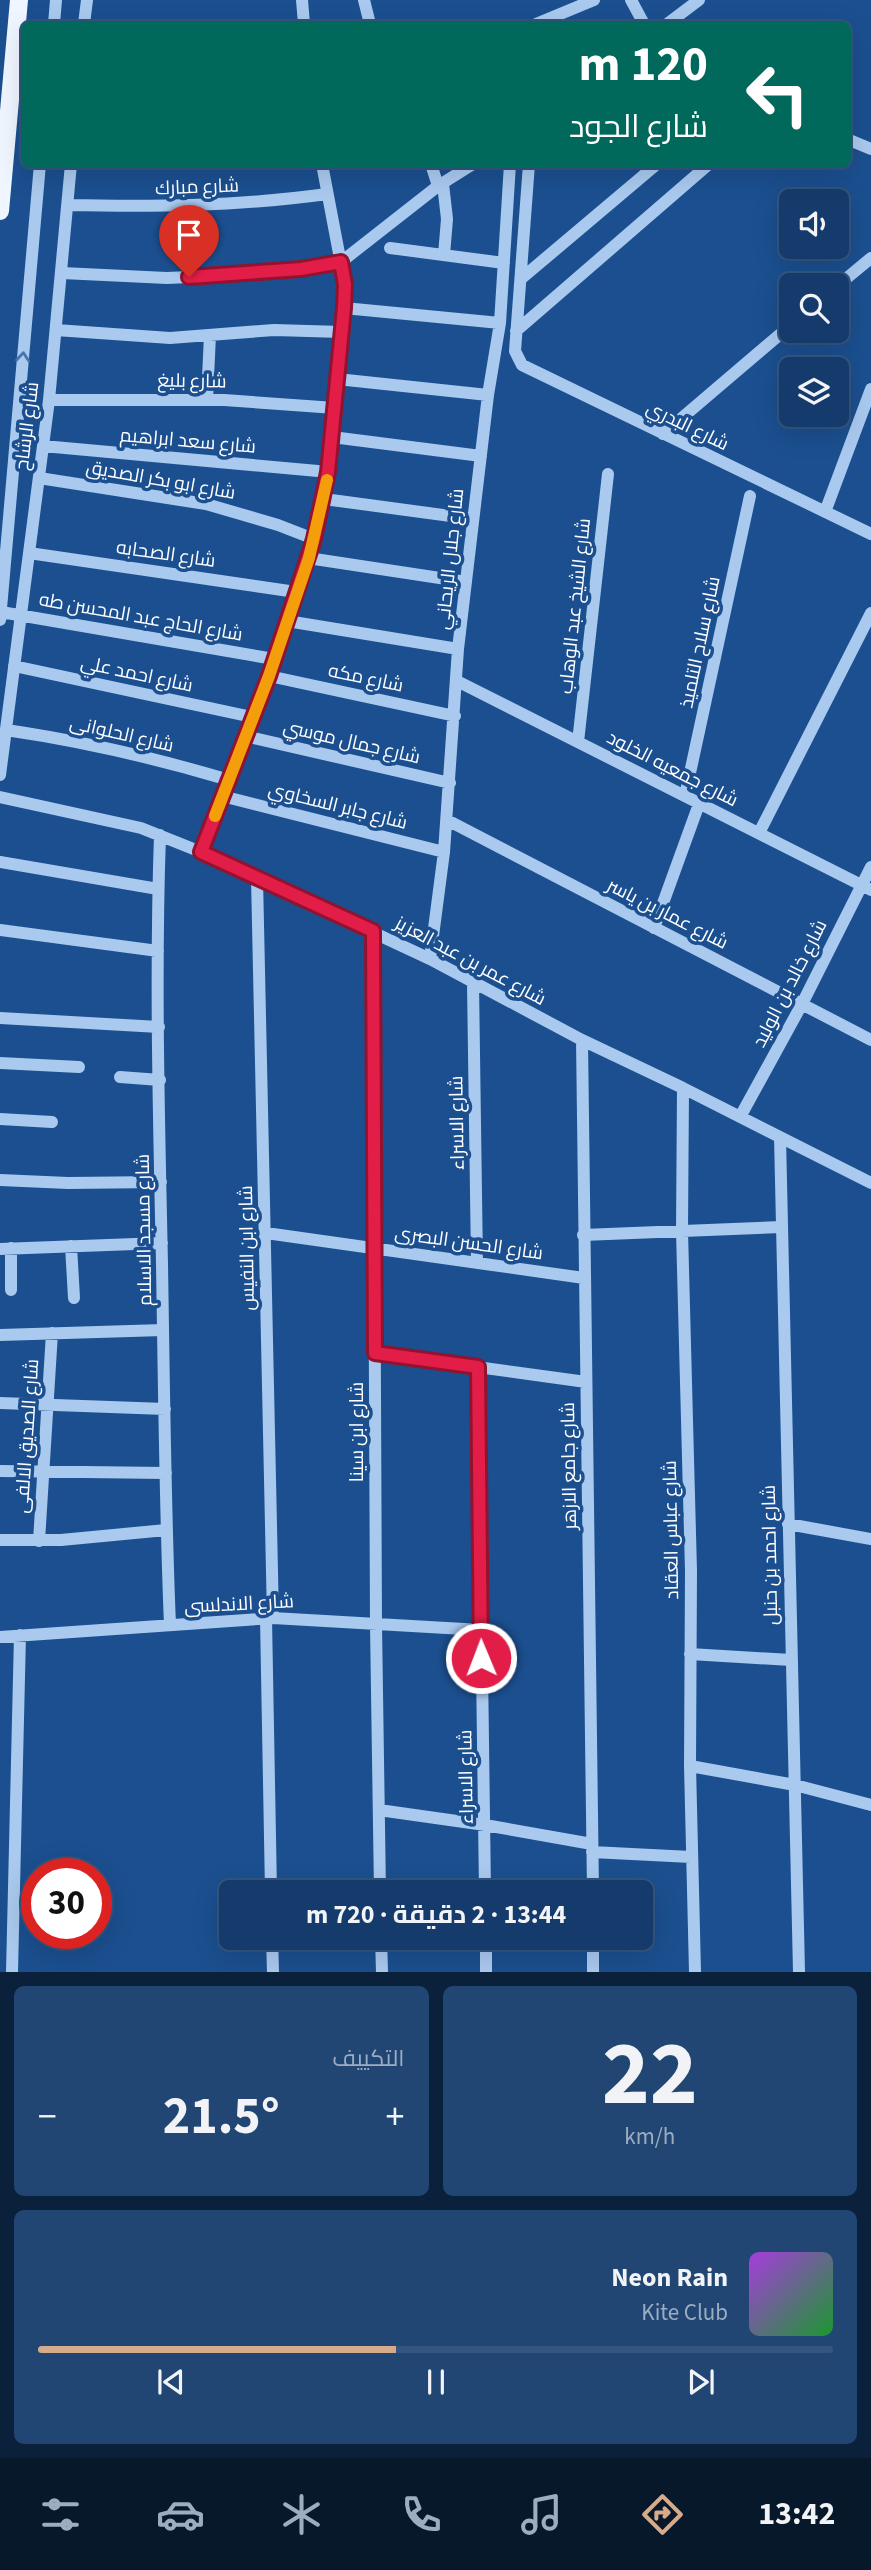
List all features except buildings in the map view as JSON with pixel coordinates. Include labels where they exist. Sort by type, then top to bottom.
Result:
[{"type":"main road","points":[[0,211],[19,0]]},
{"type":"street","points":[[54,21],[56,0]]},
{"type":"street","points":[[84,21],[87,0]]},
{"type":"street","points":[[302,0],[304,21]]},
{"type":"street","points":[[364,0],[369,21]]},
{"type":"street","points":[[543,21],[594,0]]},
{"type":"street","points":[[631,0],[642,21]]},
{"type":"street","points":[[671,21],[699,0]]},
{"type":"street","points":[[851,141],[871,149]]},
{"type":"street","points":[[1,616],[40,168]]},
{"type":"street","name":"شارع الرشاح","points":[[0,775],[49,400],[71,168]]},
{"type":"street","points":[[201,852],[269,676],[309,558],[324,499],[345,285],[323,168]]},
{"type":"street","points":[[433,168],[440,185],[447,219],[444,255]]},
{"type":"street","points":[[62,273],[200,277],[301,269],[341,262],[440,185],[467,168]]},
{"type":"street","name":"شارع جلال الريحاني","points":[[430,959],[447,820],[458,649],[488,395],[500,323],[510,168]]},
{"type":"street","points":[[516,331],[529,168]]},
{"type":"street","points":[[522,278],[652,168]]},
{"type":"street","points":[[516,331],[704,168]]},
{"type":"street","name":"شارع مبارك","points":[[68,205],[201,206],[265,203],[327,194]]},
{"type":"street","points":[[390,248],[504,262]]},
{"type":"street","points":[[849,276],[871,258]]},
{"type":"street","points":[[344,308],[500,323]]},
{"type":"street","points":[[56,330],[170,338],[274,330],[342,332]]},
{"type":"street","name":"شارع البدري","points":[[516,331],[515,351],[522,365],[871,534]]},
{"type":"street","points":[[207,399],[210,335]]},
{"type":"street","points":[[663,434],[779,335]]},
{"type":"street","points":[[337,379],[488,395]]},
{"type":"street","points":[[825,512],[871,389]]},
{"type":"street","name":"شارع بليغ","points":[[49,400],[207,399],[335,408]]},
{"type":"street","points":[[332,437],[481,456]]},
{"type":"street","name":"شارع سعد ابراهيم","points":[[43,446],[328,472]]},
{"type":"street","name":"شارع الشيخ عبد الوهاب","points":[[578,742],[608,474]]},
{"type":"street","name":"شارع ابو بكر الصديق","points":[[39,478],[206,503],[314,539]]},
{"type":"street","name":"شارع سلاح التلميذ","points":[[685,796],[750,496]]},
{"type":"street","points":[[324,499],[473,519]]},
{"type":"street","name":"شارع الصحابه","points":[[29,553],[296,592]]},
{"type":"street","points":[[309,558],[466,582]]},
{"type":"street","points":[[759,833],[871,613]]},
{"type":"street","name":"شارع الحاج عبد المحسن طه","points":[[1,616],[21,615],[274,659]]},
{"type":"street","points":[[287,621],[458,649]]},
{"type":"street","name":"شارع احمد علي","points":[[14,666],[252,717]]},
{"type":"street","name":"شارع مكه","points":[[269,676],[455,716]]},
{"type":"street","name":"شارع جمعيه الخلود","points":[[457,681],[866,887]]},
{"type":"street","name":"شارع الحلوانى","points":[[6,730],[129,752],[229,780]]},
{"type":"street","name":"شارع جمال موسي","points":[[245,736],[450,783]]},
{"type":"street","name":"شارع جابر السخاوي","points":[[222,796],[444,852]]},
{"type":"street","name":"شارع عمر بن عبد العزيز","points":[[0,797],[121,823],[201,852],[430,959],[582,1040],[871,1183]]},
{"type":"street","points":[[654,928],[699,804]]},
{"type":"street","name":"شارع عمار بن ياسر","points":[[447,820],[871,1040]]},
{"type":"street","name":"شارع مسجد الاسلام","points":[[160,835],[159,1027],[166,1530],[170,1625]]},
{"type":"street","points":[[0,862],[158,889]]},
{"type":"street","name":"شارع خالد بن الوليد","points":[[740,1117],[866,887],[871,866]]},
{"type":"street","name":"شارع ابن النفيس","points":[[257,878],[266,1233],[271,1880]]},
{"type":"street","points":[[0,930],[159,951]]},
{"type":"street","name":"شارع ابن سينا","points":[[373,931],[380,1880]]},
{"type":"street","name":"شارع الاسراء","points":[[473,983],[477,1263]]},
{"type":"street","points":[[0,1018],[159,1027]]},
{"type":"street","name":"شارع جامع الازهر","points":[[582,1040],[593,1880]]},
{"type":"street","points":[[0,1063],[79,1068]]},
{"type":"street","points":[[120,1077],[160,1080]]},
{"type":"street","name":"شارع عباس العقاد","points":[[683,1088],[682,1231],[691,1571],[690,1766],[695,1972]]},
{"type":"street","points":[[0,1119],[52,1122]]},
{"type":"street","name":"شارع احمد بن حنبل","points":[[780,1137],[799,1972]]},
{"type":"street","points":[[0,1180],[68,1183],[161,1182]]},
{"type":"street","points":[[583,1235],[781,1227]]},
{"type":"street","name":"شارع الحسن البصرى","points":[[266,1233],[584,1278]]},
{"type":"street","points":[[10,1290],[5,1248],[162,1243]]},
{"type":"street","points":[[71,1246],[74,1298]]},
{"type":"street","points":[[0,1335],[163,1330]]},
{"type":"street","name":"شارع الصديق الالفى","points":[[39,1541],[52,1333]]},
{"type":"street","points":[[375,1353],[586,1382]]},
{"type":"street","name":"شارع الاسراء","points":[[478,1367],[485,1880]]},
{"type":"street","points":[[0,1404],[165,1409]]},
{"type":"street","points":[[0,1471],[166,1473]]},
{"type":"street","points":[[788,1524],[871,1539]]},
{"type":"street","points":[[0,1540],[39,1541],[166,1530]]},
{"type":"street","name":"شارع الاندلسى","points":[[0,1637],[270,1618],[481,1630]]},
{"type":"street","points":[[12,1972],[20,1635]]},
{"type":"street","points":[[690,1654],[791,1660]]},
{"type":"street","points":[[690,1766],[794,1785],[871,1805]]},
{"type":"street","points":[[379,1810],[485,1825],[592,1848],[691,1857]]},
{"type":"street","points":[[272,1950],[273,1972]]},
{"type":"street","points":[[381,1950],[382,1972]]},
{"type":"street","points":[[486,1950],[486,1972]]},
{"type":"street","points":[[593,1950],[593,1972]]},
{"type":"slow traffic","points":[[215,816],[269,676],[309,558],[327,480]]},
{"type":"route","points":[[189,277],[301,269],[341,262],[345,285],[344,308],[324,499],[309,558],[269,676],[201,852],[373,931],[375,1353],[478,1367],[481,1658]]}]
